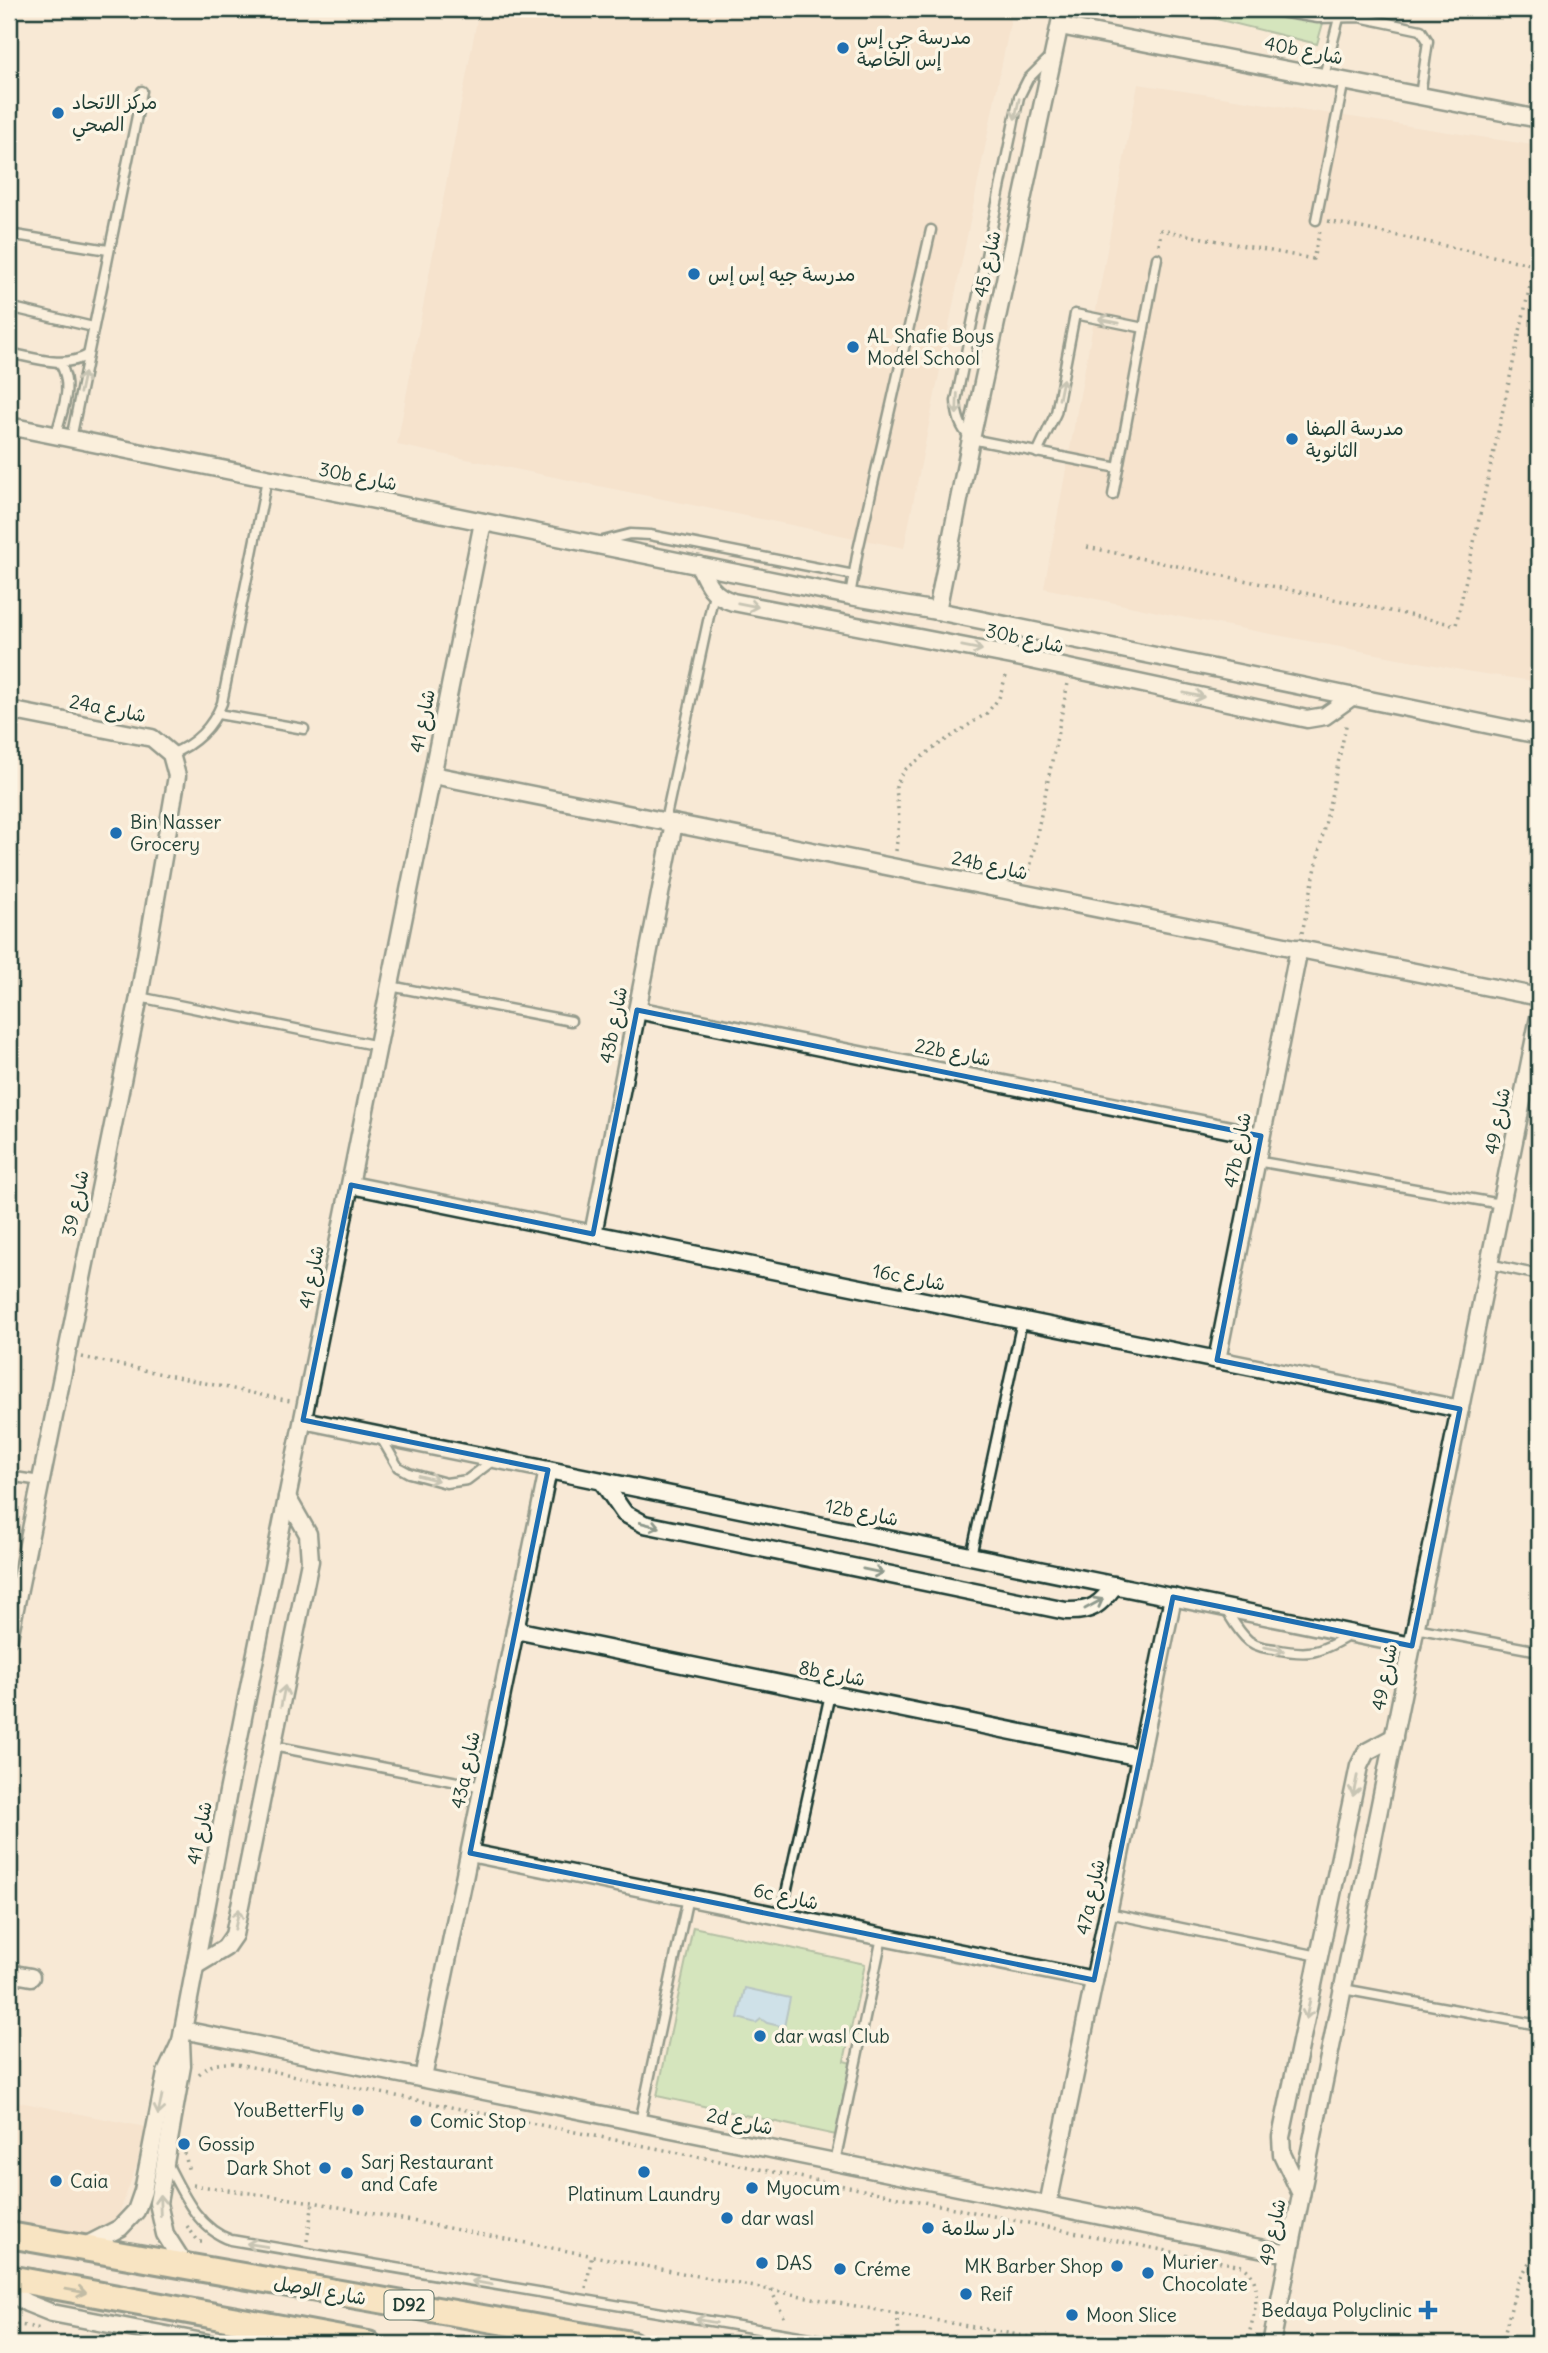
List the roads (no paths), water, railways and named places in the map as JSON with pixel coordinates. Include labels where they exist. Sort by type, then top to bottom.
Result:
[{"type":"main road","name":"شارع الوصل","points":[[9,2235],[631,2344]]},
{"type":"main road","points":[[9,2278],[368,2344]]},
{"type":"street","name":"شارع 45","points":[[937,611],[1063,9]]},
{"type":"street","name":"40b شارع","points":[[1060,26],[1539,119]]},
{"type":"street","name":"30b شارع","points":[[9,426],[850,596],[937,611],[1539,735]]},
{"type":"street","name":"شارع 41","points":[[186,2267],[170,2244],[159,2214],[158,2203],[182,2066],[182,2035],[483,522]]},
{"type":"street","points":[[699,565],[714,593]]},
{"type":"street","name":"30b شارع","points":[[714,593],[733,602],[1071,668],[1307,719],[1325,716],[1353,696]]},
{"type":"street","name":"24a شارع","points":[[9,710],[140,734],[163,745],[171,754]]},
{"type":"street","name":"شارع 39","points":[[9,1638],[139,997],[177,776],[171,754]]},
{"type":"street","name":"24b شارع","points":[[433,775],[1539,997]]},
{"type":"street","name":"43b شارع","points":[[593,1234],[670,822]]},
{"type":"street","name":"47b شارع","points":[[1217,1360],[1298,948]]},
{"type":"street","name":"22b شارع","points":[[637,1010],[1261,1136]]},
{"type":"street","name":"شارع 49","points":[[1271,2344],[1539,1017]]},
{"type":"street","name":"16c شارع","points":[[351,1185],[1460,1409]]},
{"type":"street","name":"12b شارع","points":[[305,1413],[380,1436],[1412,1646]]},
{"type":"street","name":"43a شارع","points":[[423,2078],[548,1470]]},
{"type":"street","points":[[602,1481],[616,1505],[624,1513],[644,1524],[1066,1611],[1094,1607],[1102,1602],[1115,1585]]},
{"type":"street","points":[[195,1966],[219,1953],[234,1935],[273,1746],[311,1552],[304,1526],[287,1497]]},
{"type":"street","name":"47a شارع","points":[[1048,2205],[1173,1597]]},
{"type":"street","name":"8b شارع","points":[[515,1630],[1140,1757]]},
{"type":"street","points":[[1301,2194],[1282,2154],[1281,2137],[1362,1758],[1373,1747],[1394,1737]]},
{"type":"street","name":"6c شارع","points":[[470,1853],[1094,1980]]},
{"type":"street","points":[[9,1973],[31,1977]]},
{"type":"street","name":"شارع 41","points":[[81,2248],[120,2228],[136,2211],[143,2191],[166,2073],[182,2035]]},
{"type":"street","name":"2d شارع","points":[[182,2035],[423,2078],[1289,2254]]},
{"type":"street","points":[[9,2292],[52,2313],[213,2344]]},
{"type":"lane","points":[[1259,9],[1308,17],[1359,17],[1421,30],[1428,41],[1420,96]]},
{"type":"lane","points":[[1324,76],[1339,18]]},
{"type":"lane","points":[[1054,55],[1028,79],[1016,111],[956,401],[956,415],[961,428],[971,439],[1118,468]]},
{"type":"lane","points":[[1317,220],[1344,80]]},
{"type":"lane","points":[[64,437],[88,355],[142,91]]},
{"type":"lane","points":[[850,596],[930,230]]},
{"type":"lane","points":[[9,234],[108,250]]},
{"type":"lane","points":[[1113,495],[1157,258]]},
{"type":"lane","points":[[9,307],[93,327]]},
{"type":"lane","points":[[1037,453],[1056,413],[1075,314],[1144,328]]},
{"type":"lane","points":[[9,353],[60,363],[75,361],[88,355]]},
{"type":"lane","points":[[60,363],[68,390],[64,437]]},
{"type":"lane","points":[[171,754],[198,739],[218,714],[268,479]]},
{"type":"lane","points":[[592,544],[630,534],[650,535],[853,575]]},
{"type":"lane","points":[[670,822],[714,593]]},
{"type":"lane","points":[[218,714],[304,729]]},
{"type":"lane","points":[[390,986],[570,1021]]},
{"type":"lane","points":[[139,997],[379,1046]]},
{"type":"lane","points":[[1256,1161],[1501,1204]]},
{"type":"lane","points":[[1489,1264],[1539,1275]]},
{"type":"lane","points":[[971,1556],[1022,1321]]},
{"type":"lane","points":[[380,1436],[398,1467],[409,1474],[446,1483],[467,1480],[495,1459]]},
{"type":"lane","points":[[9,1476],[40,1481]]},
{"type":"lane","points":[[1224,1607],[1242,1634],[1259,1646],[1300,1654],[1312,1653],[1324,1650],[1352,1633]]},
{"type":"lane","points":[[1415,1628],[1539,1651]]},
{"type":"lane","points":[[781,1916],[830,1694]]},
{"type":"lane","points":[[273,1746],[483,1787]]},
{"type":"lane","points":[[640,2122],[688,1897]]},
{"type":"lane","points":[[1108,1913],[1319,1956]]},
{"type":"lane","points":[[835,2162],[881,1937]]},
{"type":"lane","points":[[1343,1989],[1539,2025]]},
{"type":"lane","points":[[165,2160],[189,2205],[210,2230],[231,2240],[846,2344]]},
{"type":"water","points":[[745,1988],[790,1998],[784,2027],[761,2019],[756,2023],[738,2018]]},
{"type":"place","name":"مدرسة جي إس إس الخاصة","points":[[843,48]]},
{"type":"place","name":"مركز الاتحاد الصحي","points":[[58,113]]},
{"type":"place","name":"مدرسة جيه إس إس","points":[[694,274]]},
{"type":"place","name":"AL Shafie Boys Model School","points":[[853,347]]},
{"type":"place","name":"مدرسة الصفا الثانوية","points":[[1292,439]]},
{"type":"place","name":"Bin Nasser Grocery","points":[[116,833]]},
{"type":"place","name":"dar wasl Club","points":[[760,2036]]},
{"type":"place","name":"YouBetterFly","points":[[358,2110]]},
{"type":"place","name":"Comic Stop","points":[[416,2121]]},
{"type":"place","name":"Gossip","points":[[184,2144]]},
{"type":"place","name":"Dark Shot","points":[[325,2168]]},
{"type":"place","name":"Platinum Laundry","points":[[644,2172]]},
{"type":"place","name":"Sarj Restaurant and Cafe","points":[[347,2173]]},
{"type":"place","name":"Caia","points":[[56,2181]]},
{"type":"place","name":"Myocum","points":[[752,2188]]},
{"type":"place","name":"dar wasl","points":[[727,2218]]},
{"type":"place","name":"دار سلامة","points":[[928,2228]]},
{"type":"place","name":"DAS","points":[[762,2263]]},
{"type":"place","name":"MK Barber Shop","points":[[1117,2266]]},
{"type":"place","name":"Créme","points":[[840,2269]]},
{"type":"place","name":"Murier Chocolate","points":[[1148,2273]]},
{"type":"place","name":"Reif","points":[[966,2294]]},
{"type":"place","name":"Bedaya Polyclinic","points":[[1428,2310]]},
{"type":"place","name":"Moon Slice","points":[[1072,2315]]}]
